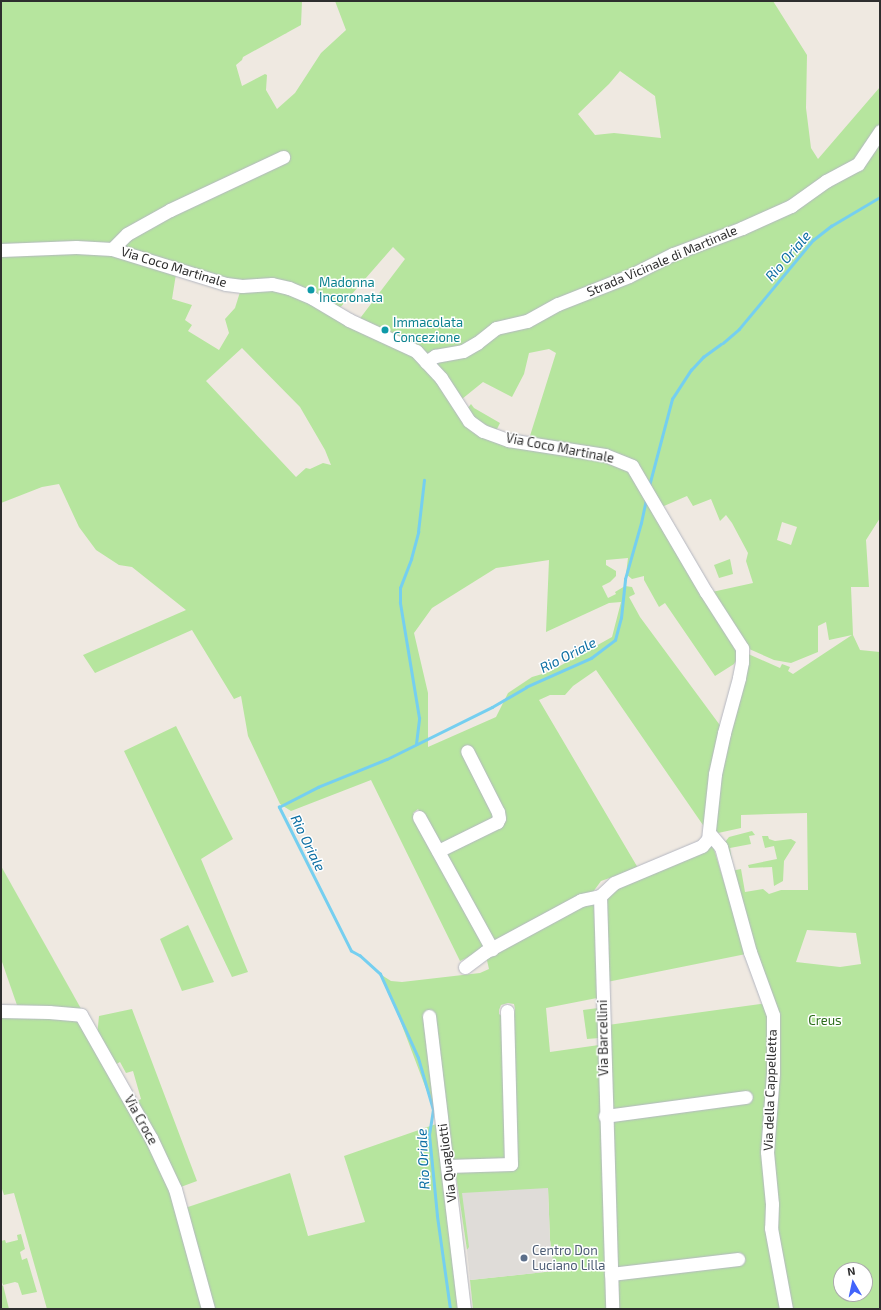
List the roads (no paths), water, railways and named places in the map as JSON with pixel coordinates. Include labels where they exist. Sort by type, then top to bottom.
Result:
[{"type":"street","name":"Strada Vicinale di Martinale","points":[[426,362],[435,356],[463,351],[496,328],[527,321],[558,304],[629,276],[673,254],[742,228],[791,206],[826,181],[858,164],[880,131]]},
{"type":"street","points":[[112,248],[127,234],[170,210],[230,180],[283,157]]},
{"type":"street","name":"Via Coco Martinale","points":[[1,250],[76,247],[112,248],[226,284],[272,284],[289,288],[312,298],[349,320],[416,352],[441,378],[469,421],[483,431],[508,440],[605,455],[621,460],[632,466],[648,490],[706,592],[742,648],[742,662],[739,678],[724,733],[715,774],[710,834]]},
{"type":"street","points":[[438,851],[497,822],[499,818],[498,812],[467,751]]},
{"type":"street","points":[[419,817],[492,949]]},
{"type":"street","points":[[465,967],[492,949],[581,900],[600,896],[614,883],[702,846],[710,834]]},
{"type":"street","name":"Via della Cappelletta","points":[[710,834],[721,847],[750,952],[772,1015],[773,1073],[767,1152],[772,1204],[771,1228],[786,1309]]},
{"type":"street","name":"Via Barcellini","points":[[600,896],[605,1116],[612,1309]]},
{"type":"street","name":"Via Croce","points":[[1,1011],[49,1012],[82,1015],[151,1138],[175,1189],[208,1309]]},
{"type":"street","points":[[448,1166],[511,1164],[508,1011]]},
{"type":"street","name":"Via Quagliotti","points":[[429,1016],[464,1309]]},
{"type":"street","points":[[605,1116],[746,1097]]},
{"type":"street","points":[[611,1274],[738,1259]]},
{"type":"waterway","name":"Rio Oriale","points":[[723,343],[739,329],[813,240],[831,226],[880,197]]},
{"type":"waterway","name":"Rio Oriale","points":[[649,486],[672,399],[691,370],[703,357],[721,344]]},
{"type":"waterway","points":[[416,744],[419,718],[400,603],[400,588],[411,559],[418,532],[424,480]]},
{"type":"waterway","name":"Rio Oriale","points":[[450,1309],[437,1216],[429,1135],[433,1110],[418,1058],[380,974],[360,956],[351,951],[279,807],[318,787],[387,759],[492,707],[526,687],[591,658],[615,640],[621,618],[625,579],[641,523],[646,499]]},
{"type":"place","name":"Madonna Incoronata","points":[[311,290]]},
{"type":"place","name":"Immacolata Concezione","points":[[385,330]]},
{"type":"place","name":"Centro Don Luciano Lilla","points":[[524,1258]]},
{"type":"park label","name":"Creus","points":[[825,1020]]}]
